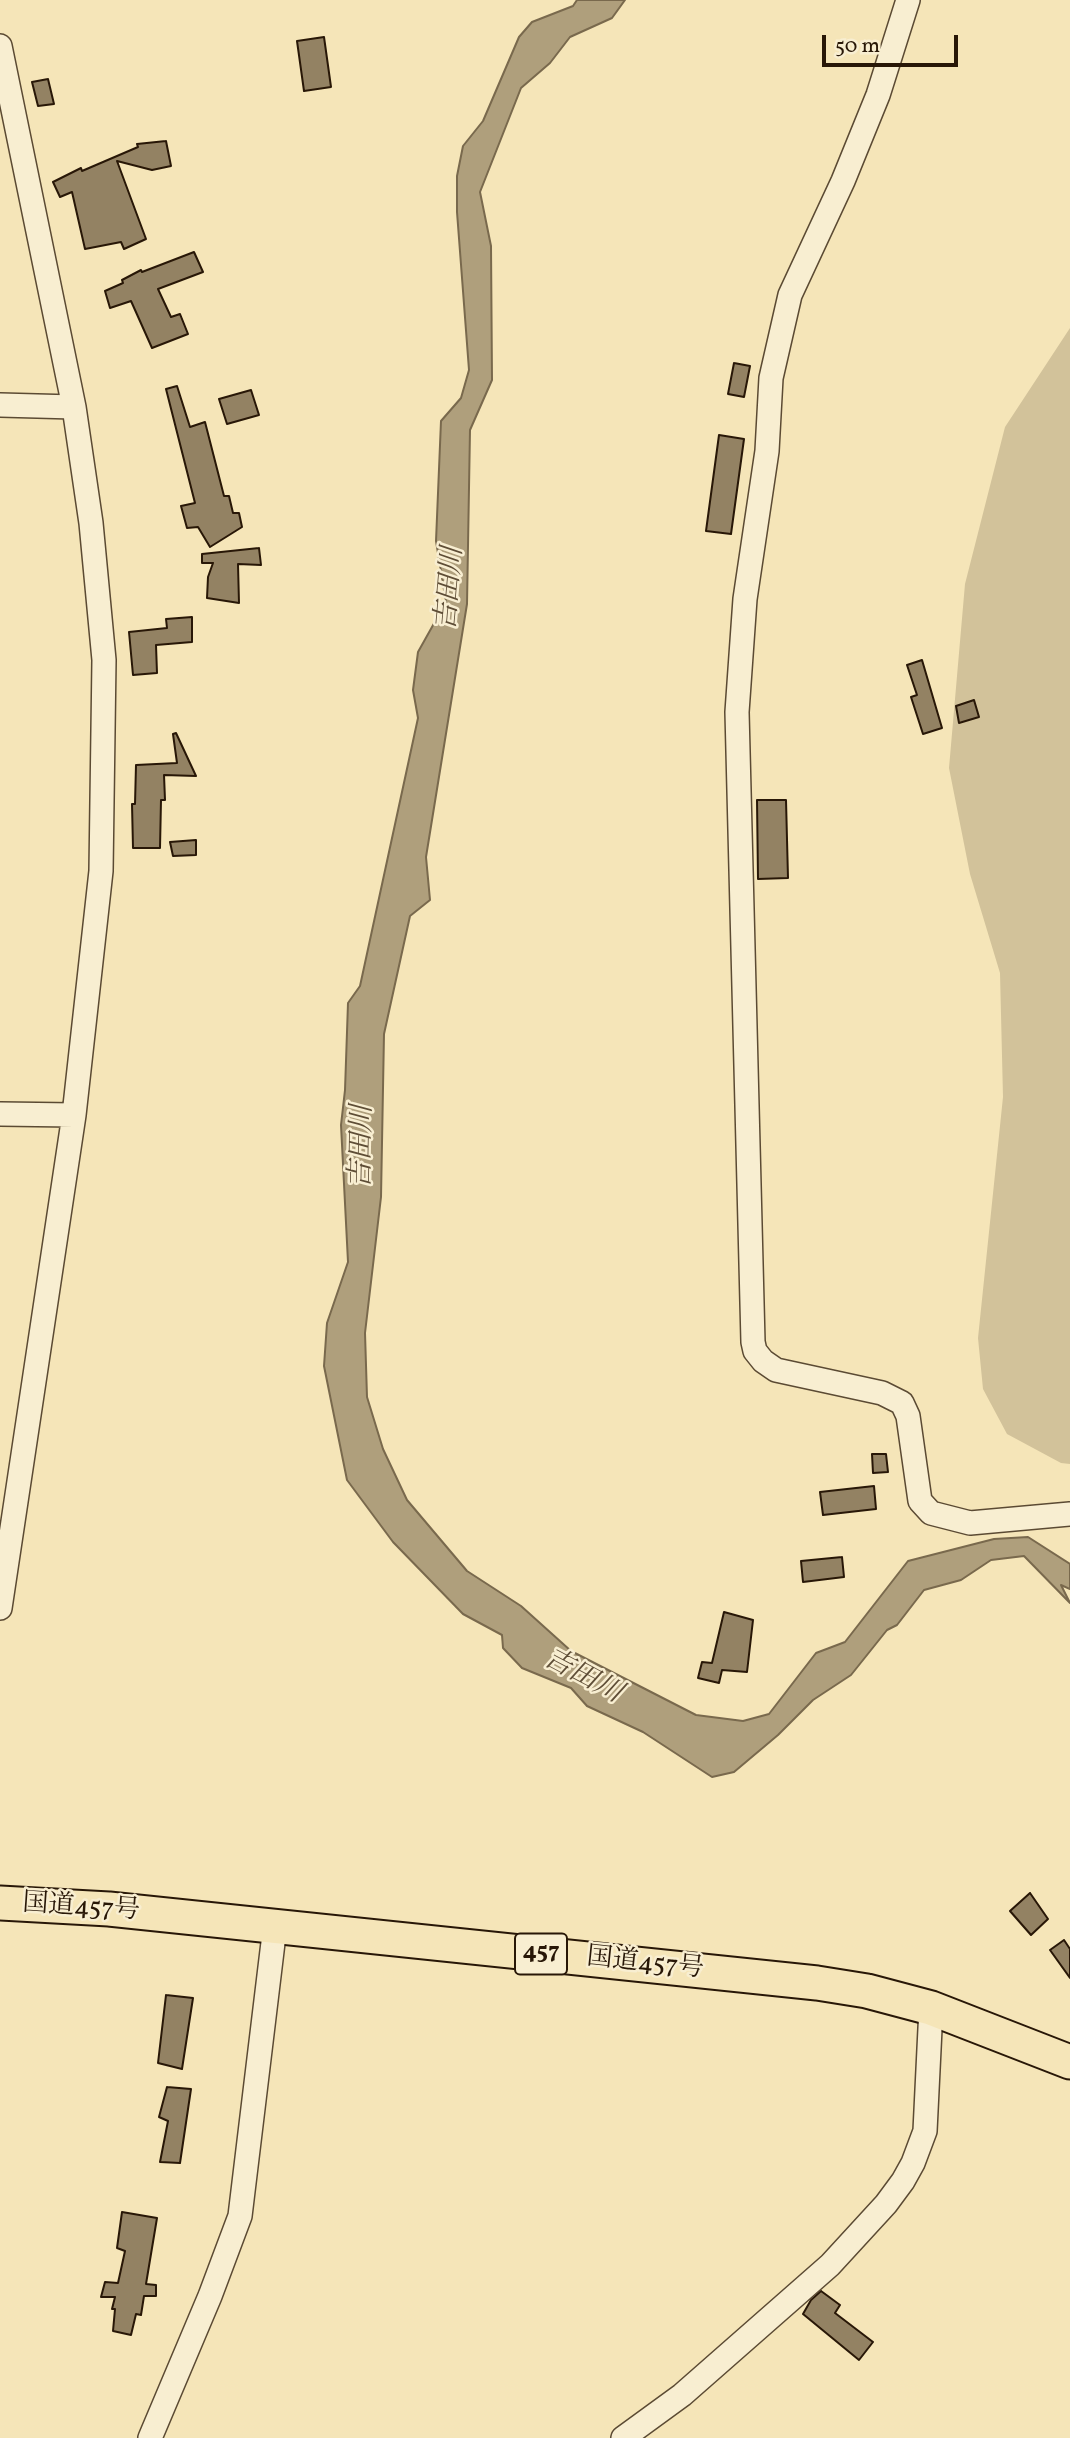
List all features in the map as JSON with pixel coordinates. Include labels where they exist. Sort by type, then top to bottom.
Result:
[{"type":"highway","name":"国道457号","points":[[0,1903],[109,1909],[817,1983],[867,1991],[931,2008],[1070,2062]]},
{"type":"street","points":[[908,0],[878,95],[843,181],[790,295],[771,378],[767,451],[745,599],[737,712],[753,1342],[755,1351],[763,1361],[776,1370],[882,1393],[902,1403],[908,1416],[920,1501],[931,1513],[970,1522],[1070,1514]]},
{"type":"street","points":[[0,46],[74,407],[90,523],[104,660],[101,871],[74,1115],[0,1608]]},
{"type":"street","points":[[0,405],[74,407]]},
{"type":"street","points":[[0,1114],[74,1115]]},
{"type":"street","points":[[150,2438],[210,2296],[240,2216],[275,1926]]},
{"type":"street","points":[[623,2438],[682,2395],[830,2265],[886,2204],[903,2181],[913,2164],[925,2130],[931,2008]]},
{"type":"shaded area","points":[[1070,328],[1070,1464],[1061,1463],[1007,1434],[983,1389],[978,1338],[1003,1097],[1000,973],[970,874],[949,768],[965,584],[1005,427]]},
{"type":"water","name":"吉田川","points":[[577,0],[625,0],[612,18],[570,37],[550,63],[521,88],[480,192],[491,246],[492,380],[470,430],[467,604],[426,857],[430,900],[410,916],[384,1034],[381,1197],[365,1333],[367,1397],[383,1449],[407,1500],[467,1571],[521,1606],[571,1651],[696,1715],[743,1721],[769,1714],[816,1653],[845,1642],[908,1561],[994,1539],[1028,1537],[1070,1564],[1070,1589],[1061,1585],[1070,1603],[1024,1556],[991,1560],[961,1580],[924,1590],[897,1625],[887,1630],[851,1675],[813,1700],[778,1735],[734,1772],[712,1777],[643,1732],[587,1706],[571,1688],[522,1668],[503,1648],[502,1635],[463,1614],[393,1542],[347,1480],[324,1366],[327,1323],[348,1262],[341,1125],[348,1003],[360,986],[418,718],[413,690],[418,652],[446,602],[436,541],[441,421],[461,398],[469,370],[457,212],[457,176],[463,146],[483,121],[519,37],[532,22],[573,6]]},
{"type":"building","points":[[324,37],[331,87],[304,91],[297,41]]},
{"type":"building","points":[[48,79],[54,104],[38,106],[32,82]]},
{"type":"building","points":[[166,141],[171,166],[152,170],[117,161],[146,239],[124,249],[121,242],[85,249],[72,192],[60,197],[53,182],[81,168],[82,171],[138,147],[137,144]]},
{"type":"building","points":[[194,252],[203,272],[158,289],[171,317],[180,314],[188,334],[152,348],[131,301],[110,308],[105,291],[123,283],[122,280],[141,270],[142,272]]},
{"type":"building","points":[[734,363],[750,366],[744,397],[728,394]]},
{"type":"building","points":[[177,386],[190,427],[205,422],[224,496],[229,496],[233,513],[239,513],[242,527],[210,547],[198,527],[187,528],[181,506],[195,503],[166,389]]},
{"type":"building","points":[[251,390],[259,415],[227,424],[219,399]]},
{"type":"building","points":[[719,435],[744,439],[731,534],[706,531]]},
{"type":"building","points":[[259,548],[261,565],[238,564],[239,603],[207,598],[208,577],[213,563],[202,563],[202,554]]},
{"type":"building","points":[[192,617],[192,642],[156,645],[157,673],[133,675],[129,632],[167,628],[166,619]]},
{"type":"building","points":[[922,660],[942,728],[923,734],[911,697],[917,695],[907,665]]},
{"type":"building","points":[[974,700],[979,717],[959,723],[956,706]]},
{"type":"building","points":[[176,733],[196,776],[164,775],[165,800],[161,800],[160,848],[133,848],[132,804],[135,804],[136,765],[177,763],[173,734]]},
{"type":"building","points":[[757,800],[786,800],[788,878],[758,879]]},
{"type":"building","points":[[196,840],[196,855],[173,856],[170,842]]},
{"type":"building","points":[[872,1454],[886,1454],[888,1472],[873,1473]]},
{"type":"building","points":[[874,1486],[876,1509],[823,1515],[820,1492]]},
{"type":"building","points":[[842,1557],[844,1577],[803,1582],[801,1561]]},
{"type":"building","points":[[724,1612],[753,1620],[747,1672],[722,1670],[719,1683],[698,1678],[702,1662],[712,1663]]},
{"type":"building","points":[[1030,1893],[1048,1919],[1031,1935],[1010,1911]]},
{"type":"building","points":[[1064,1940],[1070,1949],[1070,1978],[1050,1950]]},
{"type":"building","points":[[166,1995],[193,1998],[182,2069],[158,2063]]},
{"type":"building","points":[[167,2087],[191,2089],[180,2163],[160,2162],[168,2121],[159,2117]]},
{"type":"building","points":[[122,2212],[157,2218],[146,2284],[156,2285],[156,2296],[144,2296],[141,2315],[136,2314],[131,2335],[113,2331],[115,2309],[112,2309],[115,2297],[101,2297],[105,2282],[118,2283],[125,2251],[117,2248]]},
{"type":"building","points":[[821,2291],[840,2305],[835,2313],[873,2342],[859,2360],[803,2314],[811,2300]]}]
